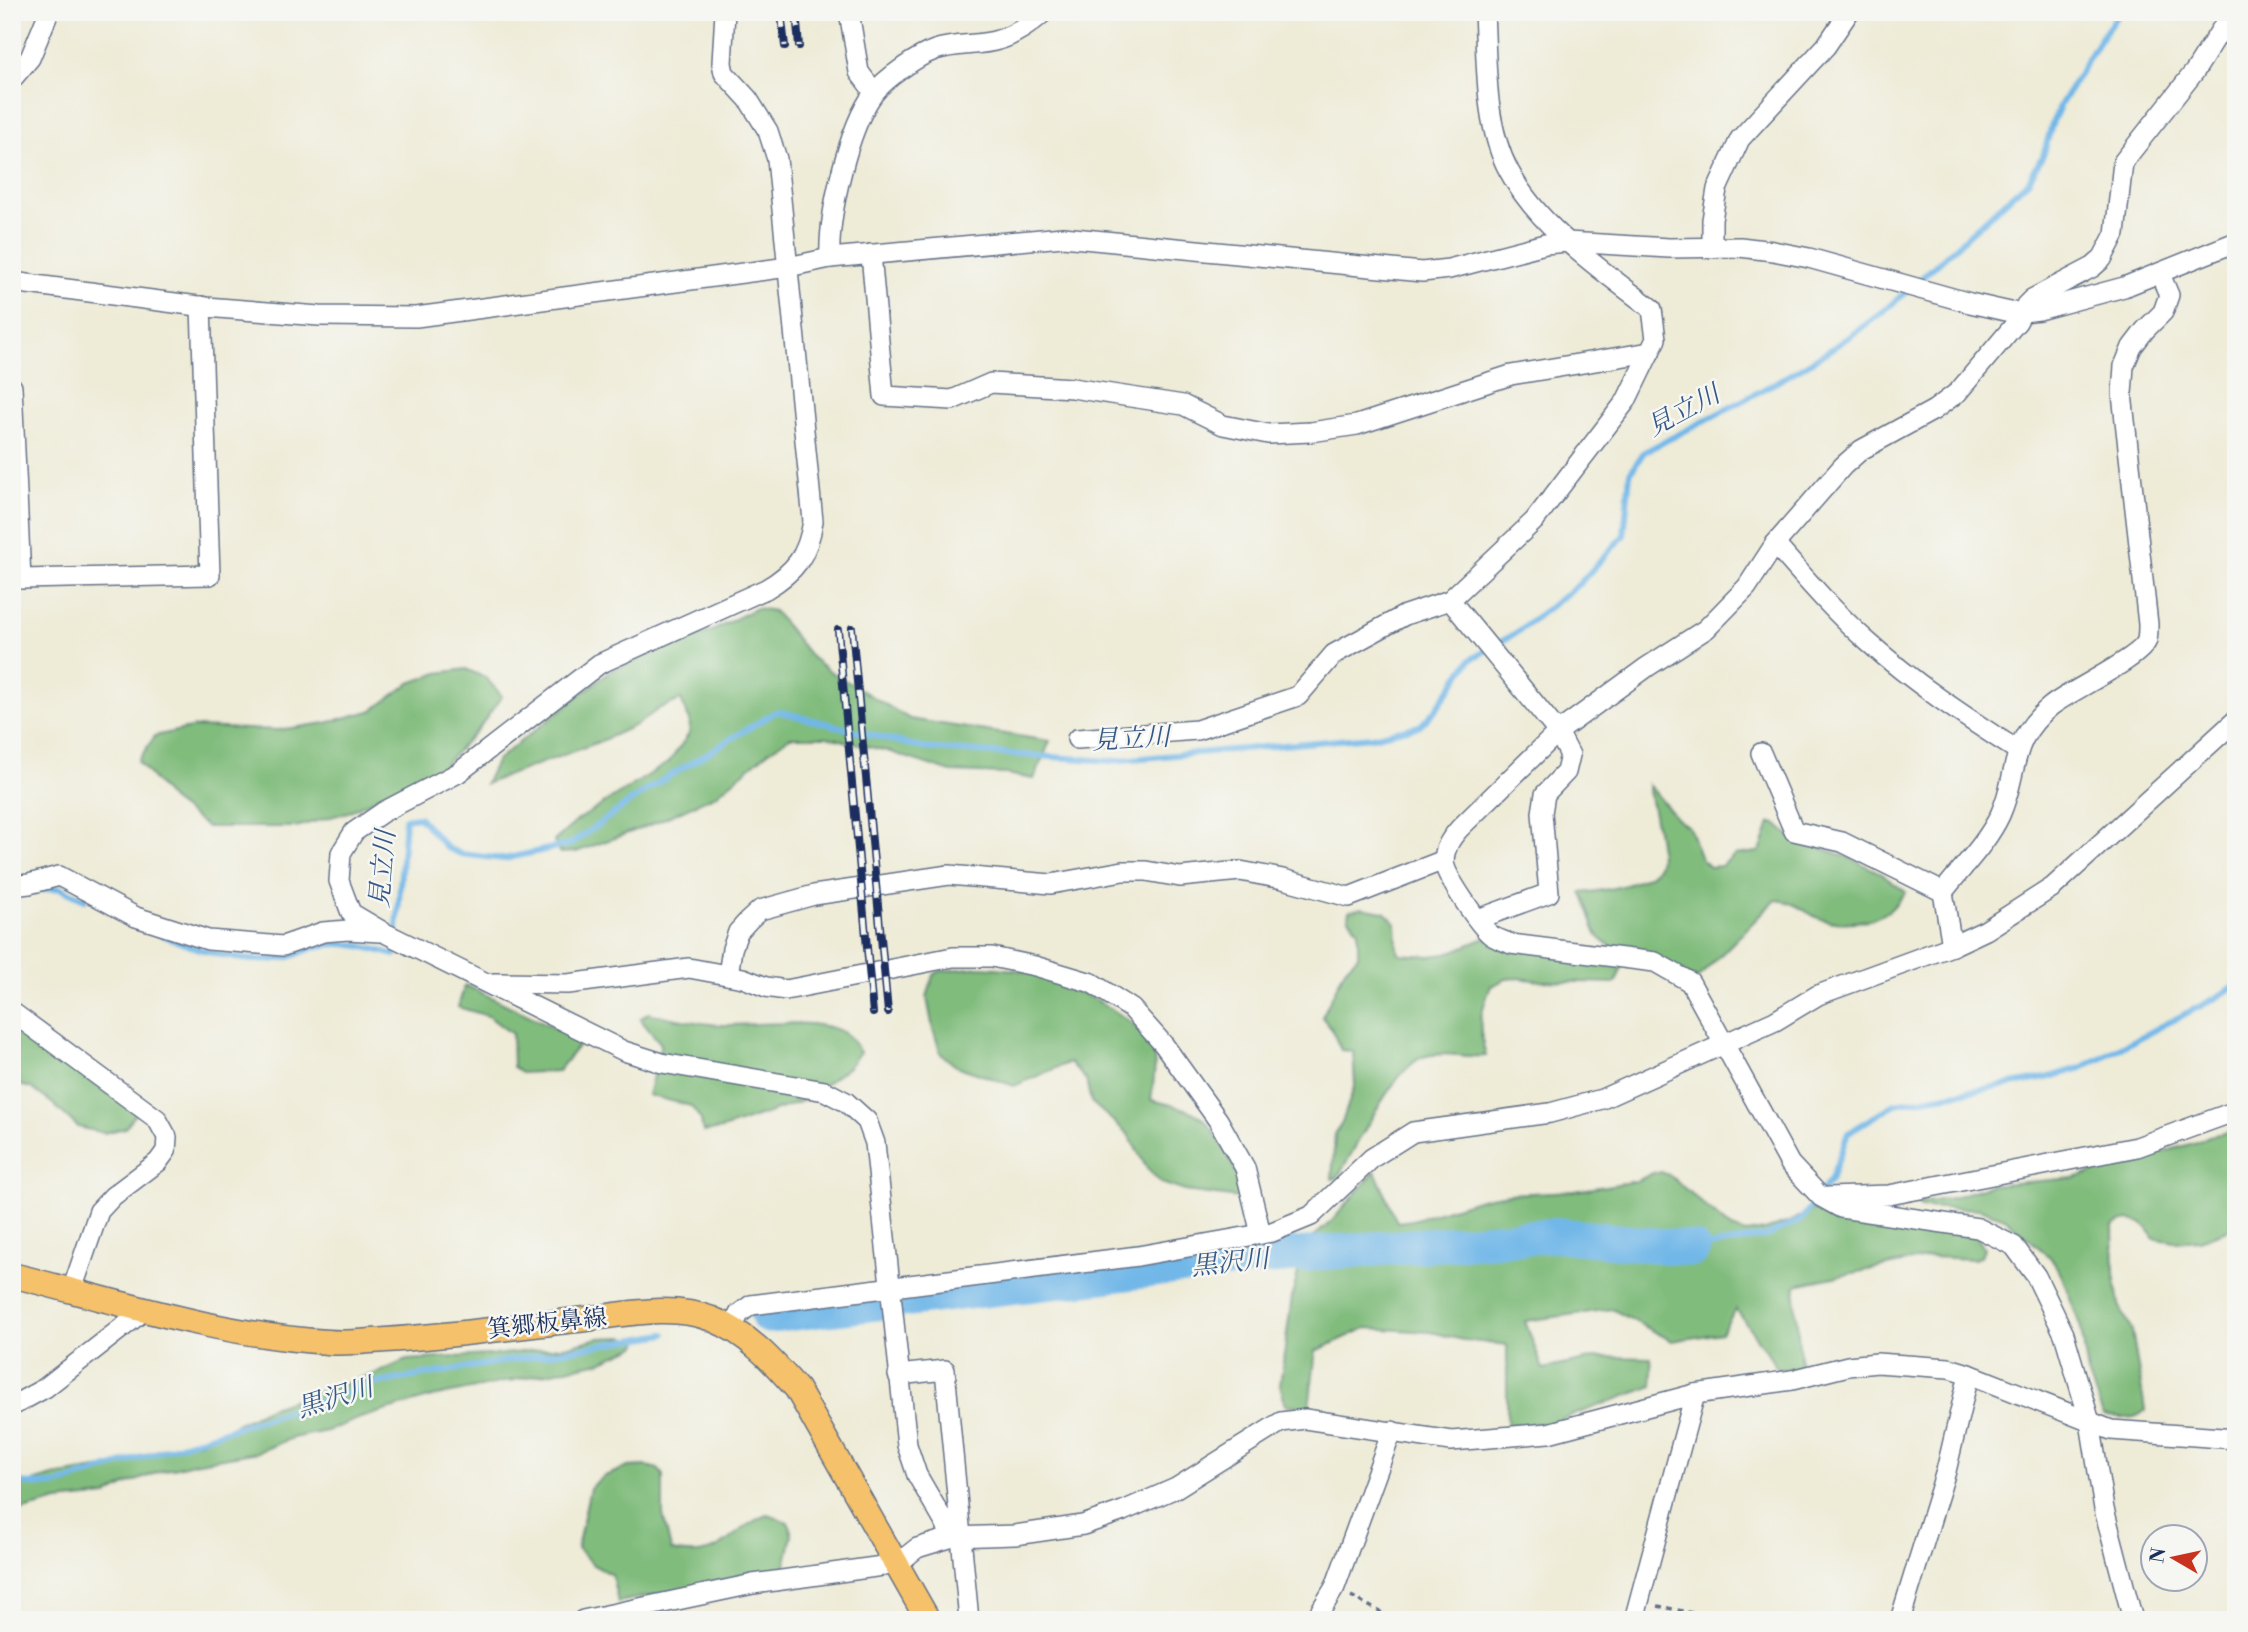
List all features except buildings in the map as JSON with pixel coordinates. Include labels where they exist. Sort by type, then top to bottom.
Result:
[{"type":"main road","name":"箕郷板鼻線","points":[[12,1275],[255,1335],[330,1343],[411,1338],[642,1312],[681,1311],[710,1318],[732,1329],[771,1359],[797,1389],[928,1620]]},
{"type":"street","points":[[12,79],[30,58],[49,12]]},
{"type":"street","points":[[725,12],[722,63],[724,73],[748,99],[774,145],[813,521],[811,537],[800,560],[786,577],[766,589],[599,664],[458,773],[383,812],[354,832],[341,853],[339,881],[351,912],[383,932],[624,1051],[662,1063],[825,1091],[846,1102],[867,1121],[875,1143],[907,1445],[912,1464],[957,1537]]},
{"type":"street","points":[[849,12],[859,72],[874,92]]},
{"type":"street","points":[[830,258],[829,234],[846,157],[860,116],[874,92],[903,68],[932,51],[962,43],[997,41],[1024,28],[1044,12]]},
{"type":"street","points":[[1077,739],[1198,730],[1298,696],[1335,654],[1405,615],[1450,600],[1534,521],[1626,401],[1656,339],[1652,309],[1567,242],[1527,198],[1508,171],[1490,105],[1484,12]]},
{"type":"street","points":[[1712,248],[1712,220],[1717,189],[1740,139],[1826,46],[1849,12]]},
{"type":"street","points":[[2133,1620],[2104,1509],[2090,1422],[2064,1334],[2036,1276],[2014,1246],[1978,1228],[1841,1208],[1821,1197],[1790,1164],[1690,982],[1655,962],[1511,944],[1491,936],[1451,882],[1444,860],[1450,839],[1558,732],[1647,667],[1706,629],[1746,587],[1775,544],[1843,466],[1861,450],[1934,410],[1958,392],[2017,322],[2026,305],[2042,292],[2102,260],[2115,234],[2123,162],[2195,71],[2232,12]]},
{"type":"street","points":[[12,282],[201,306],[319,316],[416,317],[788,267],[830,258],[1063,237],[1422,272],[1449,269],[1545,244],[1567,242],[1669,248],[1740,247],[1773,251],[1970,303],[2010,312],[2023,312],[2124,287],[2236,242]]},
{"type":"street","points":[[871,254],[884,396],[952,400],[991,383],[1072,388],[1183,405],[1223,425],[1257,432],[1311,432],[1357,425],[1511,375],[1650,352]]},
{"type":"street","points":[[1952,946],[1943,892],[1992,830],[2002,812],[2017,750],[2030,727],[2051,705],[2135,654],[2147,642],[2148,624],[2122,394],[2124,366],[2132,347],[2164,312],[2169,295],[2160,274]]},
{"type":"street","points":[[12,387],[21,579],[210,575],[201,306]]},
{"type":"street","points":[[1775,544],[1869,644],[1953,710],[2017,750]]},
{"type":"street","points":[[1450,600],[1558,732],[1570,755],[1566,772],[1545,794],[1542,813],[1549,893],[1478,919]]},
{"type":"street","points":[[732,1329],[738,1314],[751,1305],[1138,1256],[1261,1234],[1311,1216],[1372,1158],[1413,1132],[1550,1112],[1602,1099],[1775,1021],[1818,995],[1952,946],[1998,923],[2053,887],[2236,720]]},
{"type":"street","points":[[1761,753],[1794,831],[1842,842],[1943,892]]},
{"type":"street","points":[[728,975],[732,949],[738,932],[747,920],[761,910],[814,895],[949,875],[1051,884],[1123,871],[1146,871],[1180,877],[1240,872],[1283,879],[1349,897],[1444,860]]},
{"type":"street","points":[[12,886],[59,876],[136,917],[208,940],[283,946],[323,932],[383,932]]},
{"type":"street","points":[[485,982],[568,984],[689,968],[786,990],[953,957],[992,957],[1035,965],[1092,984],[1132,1009],[1170,1052],[1218,1120],[1245,1168],[1255,1199],[1261,1234]]},
{"type":"street","points":[[12,1012],[157,1119],[167,1137],[166,1152],[158,1162],[113,1196],[99,1211],[72,1290]]},
{"type":"street","points":[[1821,1197],[1889,1195],[2137,1147],[2236,1111]]},
{"type":"street","points":[[12,1406],[45,1388],[146,1309]]},
{"type":"street","points":[[583,1620],[753,1584],[897,1564],[917,1548],[957,1537],[1015,1535],[1083,1525],[1176,1488],[1281,1422],[1305,1419],[1451,1441],[1548,1433],[1695,1394],[1793,1380],[1848,1366],[1877,1363],[1949,1368],[2111,1430],[2236,1439]]},
{"type":"street","points":[[898,1375],[945,1370],[957,1537],[969,1620]]},
{"type":"street","points":[[1900,1620],[1946,1471],[1969,1374]]},
{"type":"street","points":[[1637,1611],[1695,1394]]},
{"type":"street","points":[[1315,1620],[1335,1587],[1392,1431]]},
{"type":"path","points":[[1335,1587],[1395,1620]]},
{"type":"path","points":[[1637,1611],[1728,1620]]},
{"type":"green space","points":[[756,608],[774,611],[812,658],[910,719],[1050,741],[1034,779],[1006,774],[951,772],[887,751],[828,737],[790,737],[716,795],[650,825],[576,852],[559,853],[554,841],[578,820],[669,762],[689,734],[690,721],[681,700],[660,708],[638,724],[601,741],[485,784],[497,760],[612,670],[714,630]]},
{"type":"green space","points":[[466,669],[486,678],[502,696],[479,728],[442,767],[348,812],[296,827],[207,827],[171,800],[138,761],[155,736],[195,727],[278,730],[326,723],[373,710],[410,683],[438,673]]},
{"type":"green space","points":[[1648,784],[1678,820],[1689,827],[1701,859],[1710,867],[1721,866],[1735,855],[1758,852],[1770,823],[1776,824],[1792,838],[1847,857],[1877,871],[1906,892],[1883,914],[1854,922],[1824,920],[1793,904],[1775,900],[1697,979],[1627,954],[1613,948],[1597,934],[1581,893],[1611,889],[1634,882],[1653,873],[1658,866],[1660,850]]},
{"type":"green space","points":[[1361,908],[1384,912],[1396,923],[1397,949],[1400,954],[1446,954],[1485,938],[1623,964],[1616,983],[1518,978],[1506,979],[1491,986],[1481,1020],[1481,1036],[1486,1056],[1434,1055],[1414,1062],[1389,1091],[1337,1178],[1332,1179],[1335,1134],[1342,1123],[1355,1084],[1353,1051],[1341,1050],[1331,1028],[1322,1017],[1345,969],[1358,956],[1358,930],[1348,917],[1349,911]]},
{"type":"green space","points":[[980,967],[1042,975],[1097,1000],[1131,1023],[1144,1035],[1153,1052],[1151,1100],[1187,1110],[1205,1121],[1226,1153],[1248,1199],[1185,1191],[1161,1183],[1146,1167],[1128,1134],[1091,1102],[1086,1080],[1070,1062],[1014,1086],[956,1066],[941,1054],[927,998],[933,975],[940,971]]},
{"type":"green space","points":[[465,985],[568,1034],[579,1045],[558,1071],[521,1073],[513,1067],[512,1034],[488,1016],[458,1007]]},
{"type":"green space","points":[[648,1013],[714,1024],[788,1023],[822,1026],[847,1035],[860,1052],[848,1067],[802,1101],[722,1129],[703,1132],[701,1120],[691,1106],[648,1095],[661,1044],[640,1019]]},
{"type":"green space","points":[[12,1025],[136,1113],[125,1128],[104,1133],[78,1127],[31,1088],[12,1083]]},
{"type":"green space","points":[[2236,1131],[2236,1227],[2199,1240],[2175,1242],[2153,1238],[2146,1227],[2136,1221],[2125,1221],[2113,1226],[2114,1272],[2119,1305],[2132,1331],[2145,1410],[2137,1416],[2119,1418],[2103,1415],[2088,1374],[2081,1328],[2061,1274],[2050,1257],[2005,1218],[1979,1209],[1921,1207],[1917,1203],[1947,1199],[1991,1185],[2074,1178],[2197,1142],[2209,1136]]},
{"type":"green space","points":[[1375,1171],[1397,1222],[1413,1220],[1484,1198],[1575,1191],[1637,1181],[1661,1172],[1669,1175],[1731,1228],[1746,1233],[1790,1222],[1820,1206],[1976,1236],[1984,1248],[1981,1256],[1975,1259],[1930,1257],[1796,1285],[1801,1366],[1794,1369],[1778,1369],[1736,1309],[1721,1333],[1672,1341],[1612,1309],[1525,1321],[1543,1369],[1600,1357],[1651,1358],[1653,1386],[1551,1423],[1507,1425],[1507,1345],[1463,1340],[1431,1332],[1366,1328],[1316,1351],[1309,1407],[1286,1405],[1280,1385],[1292,1297],[1305,1244],[1332,1221]]},
{"type":"green space","points":[[623,1337],[639,1341],[637,1346],[600,1362],[432,1397],[360,1418],[327,1431],[292,1438],[258,1452],[158,1472],[106,1496],[58,1501],[12,1513],[12,1488],[53,1476],[103,1468],[165,1448],[201,1442],[271,1407],[377,1373],[407,1360],[503,1354],[569,1346],[598,1338]]},
{"type":"green space","points":[[646,1466],[658,1469],[663,1475],[663,1515],[671,1550],[679,1553],[701,1553],[712,1550],[746,1526],[768,1515],[788,1522],[792,1535],[785,1567],[778,1571],[618,1602],[612,1575],[593,1565],[577,1548],[590,1488],[605,1476],[628,1467]]},
{"type":"waterway","name":"見立川","points":[[1916,283],[2029,180],[2044,153],[2061,104],[2100,39],[2120,12]]},
{"type":"waterway","name":"見立川","points":[[158,933],[220,955],[252,960],[284,958],[329,944],[358,946],[395,955],[405,819],[419,817],[447,848],[461,854],[504,859],[571,844],[648,789],[777,711],[923,748],[1110,761],[1372,737],[1420,726],[1436,709],[1470,660],[1519,631],[1579,584],[1624,535],[1630,473],[1644,452],[1748,398],[1815,359],[1847,338],[1908,290]]},
{"type":"waterway","name":"見立川","points":[[39,890],[59,888],[85,900]]},
{"type":"waterway","points":[[1693,1249],[1767,1236],[1801,1220],[1831,1179],[1848,1133],[1895,1104],[2046,1078],[2081,1068],[2236,985]]},
{"type":"waterway","name":"黒沢川","points":[[768,1316],[1243,1259],[1558,1235],[1693,1249]]},
{"type":"waterway","name":"黒沢川","points":[[12,1483],[55,1485],[376,1383],[665,1334]]},
{"type":"railway","points":[[781,12],[785,46]]},
{"type":"railway","points":[[796,12],[799,46]]},
{"type":"railway","points":[[852,628],[888,1012]]},
{"type":"railway","points":[[838,630],[873,1013]]}]
